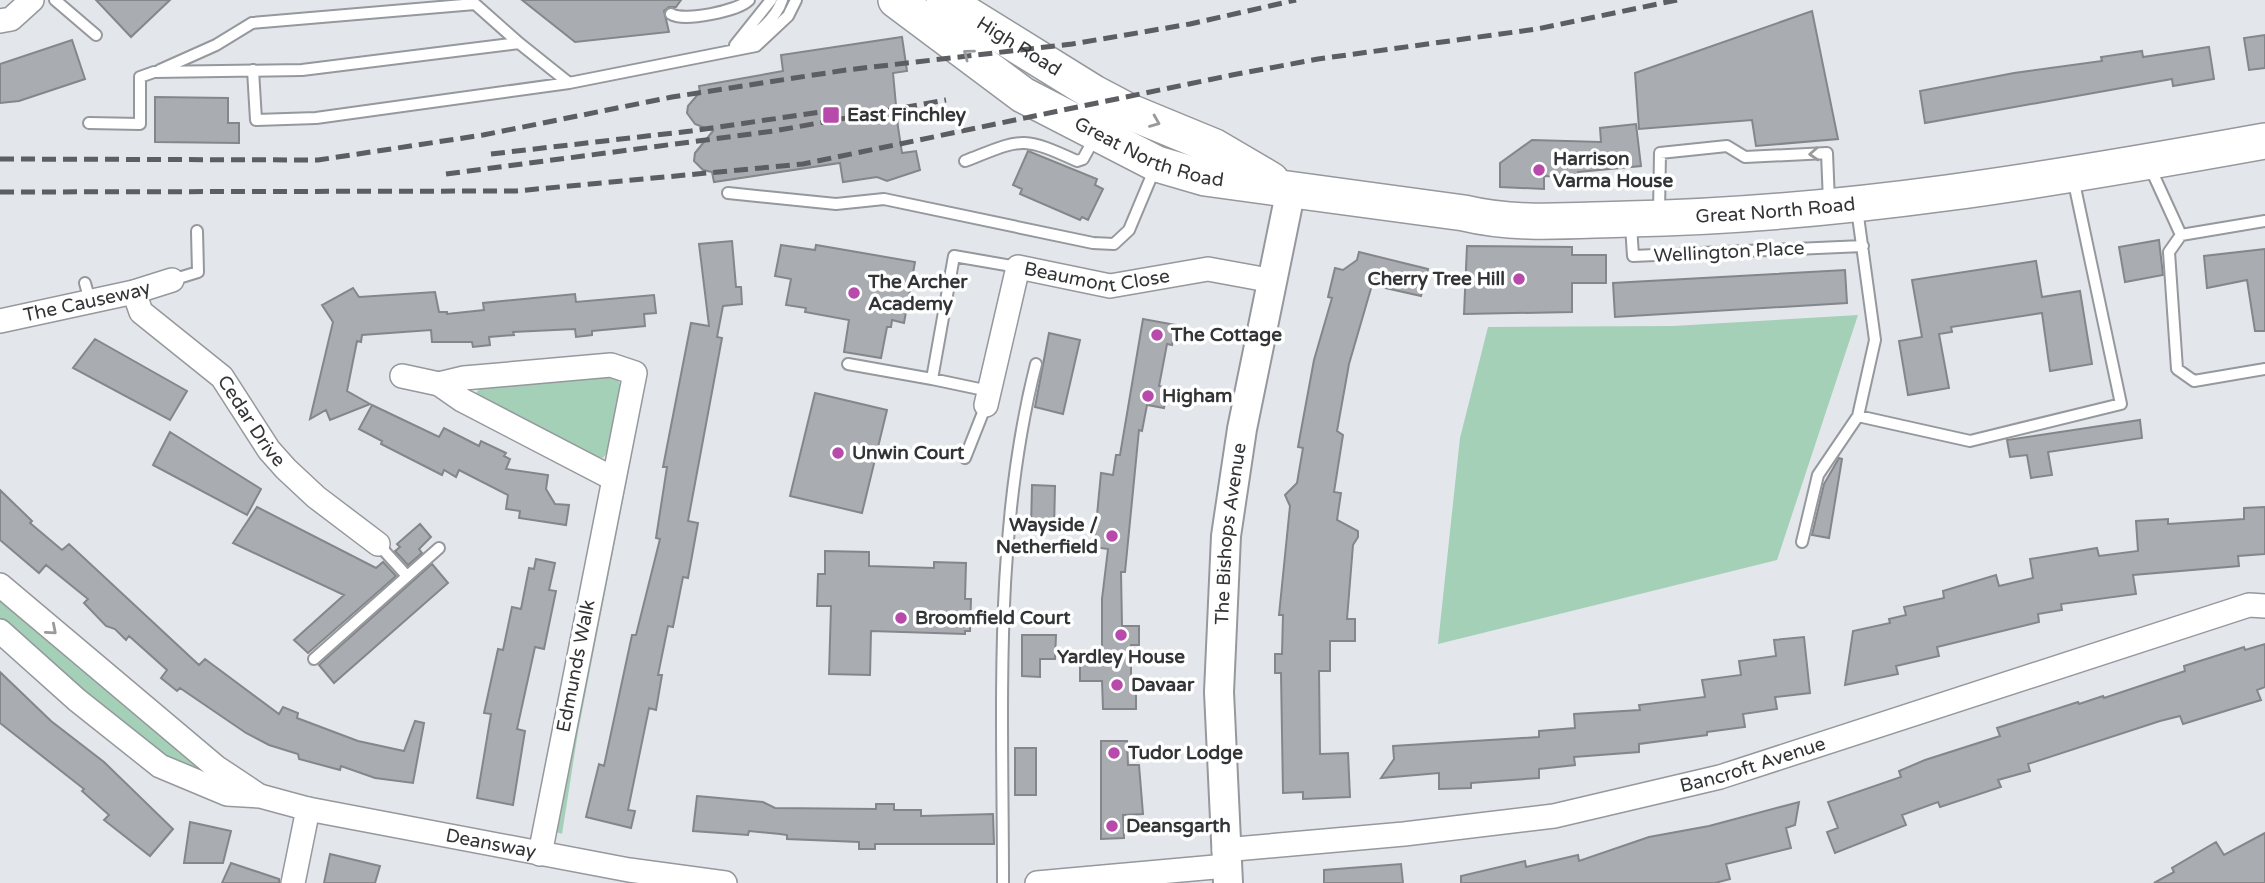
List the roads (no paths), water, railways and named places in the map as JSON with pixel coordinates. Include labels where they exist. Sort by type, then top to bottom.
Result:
[{"type":"main road","name":"High Road","points":[[896,0],[1023,95]]},
{"type":"main road","name":"High Road","points":[[944,0],[1094,93]]},
{"type":"main road","name":"Great North Road","points":[[1094,93],[1130,112],[1215,147],[1287,188]]},
{"type":"main road","name":"Great North Road","points":[[1023,95],[1096,135],[1157,164],[1205,178],[1464,213],[1492,220],[1645,219],[1843,207],[2072,176],[2265,141]]},
{"type":"street","points":[[0,21],[11,19],[32,0]]},
{"type":"street","name":"The Bishops Avenue","points":[[1226,866],[1219,692],[1226,536],[1241,429],[1273,281],[1287,188]]},
{"type":"street","name":"Beaumont Close","points":[[988,398],[1018,267],[1110,286],[1208,269],[1273,281]]},
{"type":"street","name":"The Causeway","points":[[0,320],[88,292],[134,292],[172,280]]},
{"type":"street","name":"Cedar Drive","points":[[134,292],[141,312],[222,377],[270,450],[286,469],[316,497],[378,544]]},
{"type":"street","name":"Edmunds Walk","points":[[439,384],[464,378],[611,365],[635,373],[612,478],[540,854]]},
{"type":"street","name":"Edmunds Walk","points":[[402,376],[439,384],[462,400],[612,478]]},
{"type":"street","name":"Deansway","points":[[0,585],[205,758],[260,796]]},
{"type":"street","name":"Bancroft Avenue","points":[[1226,866],[1404,834],[1553,816],[1720,777],[2249,605],[2265,606]]},
{"type":"street","name":"Deansway","points":[[0,631],[77,700],[160,766],[227,794],[260,796],[308,809],[540,854],[725,883]]},
{"type":"street","points":[[293,883],[308,809]]},
{"type":"street","points":[[1037,883],[1226,866]]},
{"type":"lane","points":[[55,0],[96,34]]},
{"type":"lane","points":[[671,14],[681,18],[737,9],[749,0]]},
{"type":"lane","points":[[731,51],[771,0]]},
{"type":"lane","points":[[731,51],[765,24],[779,9],[782,0]]},
{"type":"lane","points":[[253,70],[256,120],[316,118],[569,83],[756,46],[788,16],[796,0]]},
{"type":"lane","points":[[89,123],[140,124],[141,77],[216,45],[252,23],[475,4],[569,83]]},
{"type":"lane","points":[[154,72],[302,70],[519,43]]},
{"type":"lane","points":[[964,161],[1014,142],[1034,142],[1077,161],[1083,159],[1096,135]]},
{"type":"lane","points":[[1645,219],[1660,153],[1727,146],[1745,158],[1827,153],[1843,207],[1863,246],[1875,340],[1858,416],[1818,475],[1802,542]]},
{"type":"lane","points":[[2148,162],[2181,234]]},
{"type":"lane","points":[[728,193],[836,204],[884,199],[1093,243],[1114,244],[1129,230],[1157,164]]},
{"type":"lane","points":[[1858,416],[1969,441],[2121,404],[2072,176]]},
{"type":"lane","name":"Wellington Place","points":[[1645,219],[1633,256],[1863,246]]},
{"type":"lane","points":[[2265,221],[2181,234],[2169,252],[2177,369],[2194,381],[2265,369]]},
{"type":"lane","points":[[172,280],[198,272],[197,231]]},
{"type":"lane","points":[[932,379],[954,256],[1018,267]]},
{"type":"lane","points":[[848,364],[932,379],[988,398],[965,458]]},
{"type":"lane","points":[[1003,883],[1005,579],[1020,428],[1036,364]]},
{"type":"lane","points":[[378,544],[407,576]]},
{"type":"lane","points":[[314,659],[439,548]]},
{"type":"railway","points":[[0,159],[318,160],[483,135],[672,97],[846,70],[1072,44],[1190,24],[1296,0]]},
{"type":"railway","points":[[0,192],[516,191],[803,164],[1232,75],[1318,59],[1537,29],[1677,0]]},
{"type":"railway","points":[[446,174],[774,131],[946,100]]},
{"type":"railway","points":[[491,154],[691,131],[821,112]]},
{"type":"place","name":"East Finchley","points":[[831,115]]},
{"type":"place","name":"Harrison Varma House","points":[[1539,170]]},
{"type":"place","name":"Cherry Tree Hill","points":[[1519,279]]},
{"type":"place","name":"The Archer Academy","points":[[854,293]]},
{"type":"place","name":"The Cottage","points":[[1157,335]]},
{"type":"place","name":"Higham","points":[[1148,396]]},
{"type":"place","name":"Unwin Court","points":[[838,453]]},
{"type":"place","name":"Wayside / Netherfield","points":[[1112,536]]},
{"type":"place","name":"Broomfield Court","points":[[901,618]]},
{"type":"place","name":"Yardley House","points":[[1121,635]]},
{"type":"place","name":"Davaar","points":[[1117,685]]},
{"type":"place","name":"Tudor Lodge","points":[[1114,753]]},
{"type":"place","name":"Deansgarth","points":[[1112,826]]}]
